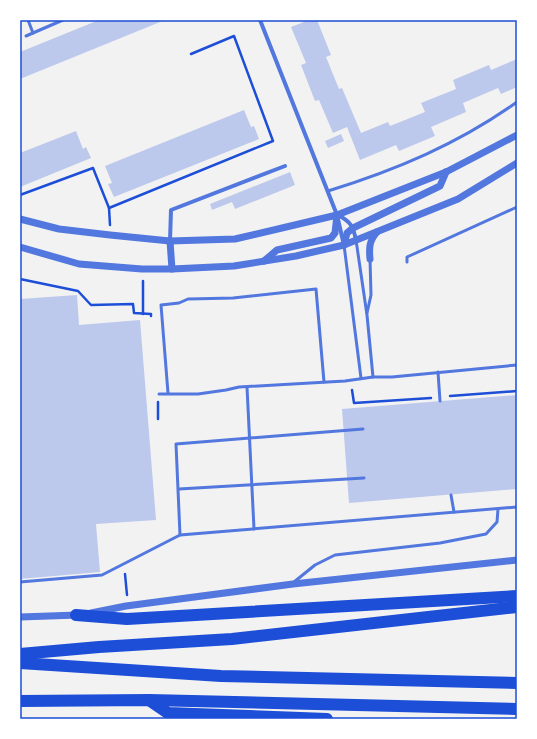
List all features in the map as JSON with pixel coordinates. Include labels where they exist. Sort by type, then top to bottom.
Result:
[{"type":"highway","points":[[76,615],[127,619],[517,596]]},
{"type":"highway","points":[[20,654],[99,647],[232,639],[517,607]]},
{"type":"highway","points":[[20,663],[222,676],[517,683]]},
{"type":"highway","points":[[20,701],[150,700],[517,709]]},
{"type":"highway","points":[[150,700],[168,713],[327,719]]},
{"type":"street","points":[[260,20],[337,215],[344,245]]},
{"type":"street","points":[[20,218],[59,229],[110,235],[170,240],[235,239],[337,215],[446,172],[517,135]]},
{"type":"street","points":[[20,248],[79,264],[172,270],[234,266],[296,256],[344,245],[458,199],[517,163]]},
{"type":"street","points":[[172,270],[170,240],[171,210],[285,166]]},
{"type":"street","points":[[344,245],[347,233],[353,228],[440,186],[446,172]]},
{"type":"street","points":[[337,215],[345,219],[353,228],[356,240]]},
{"type":"street","points":[[264,261],[277,250],[331,238],[336,226],[337,215]]},
{"type":"street","points":[[370,259],[369,245],[372,238],[378,231]]},
{"type":"street","points":[[20,616],[76,615],[126,606],[292,584],[517,560]]},
{"type":"lane","points":[[28,20],[33,33]]},
{"type":"lane","points":[[26,36],[63,20]]},
{"type":"lane","points":[[328,191],[373,177],[417,159],[460,138],[501,114],[517,102]]},
{"type":"lane","points":[[407,262],[407,257],[517,207]]},
{"type":"lane","points":[[356,240],[367,315],[373,377]]},
{"type":"lane","points":[[344,245],[361,378]]},
{"type":"lane","points":[[367,315],[371,295],[370,259]]},
{"type":"lane","points":[[168,393],[162,305],[179,303],[188,299],[233,298],[316,289],[324,382]]},
{"type":"lane","points":[[159,394],[198,394],[247,387],[351,380],[373,377],[392,377],[517,365]]},
{"type":"lane","points":[[438,372],[440,401]]},
{"type":"lane","points":[[247,387],[254,529]]},
{"type":"lane","points":[[180,534],[176,444],[363,429]]},
{"type":"lane","points":[[179,489],[364,478]]},
{"type":"lane","points":[[451,495],[454,512]]},
{"type":"lane","points":[[20,582],[102,575],[124,562],[180,534],[517,507]]},
{"type":"lane","points":[[292,584],[314,565],[335,555],[440,543],[486,534],[497,522],[498,509]]},
{"type":"path","points":[[109,208],[273,141],[234,36],[191,54]]},
{"type":"path","points":[[20,195],[93,168],[109,208],[110,235]]},
{"type":"path","points":[[20,279],[78,291],[91,305],[133,304],[134,313],[143,314],[142,269]]},
{"type":"path","points":[[351,380],[354,404],[517,391]]},
{"type":"path","points":[[499,397],[502,392]]},
{"type":"path","points":[[124,562],[127,591],[126,606]]},
{"type":"building","points":[[99,20],[165,20],[20,79],[20,52]]},
{"type":"building","points":[[309,20],[317,20],[331,55],[326,57],[339,89],[342,88],[361,133],[388,122],[390,126],[425,112],[421,103],[456,89],[453,80],[489,65],[491,70],[517,59],[517,87],[501,94],[498,88],[463,103],[466,112],[431,127],[435,136],[399,151],[396,145],[360,160],[347,127],[333,133],[319,100],[315,101],[301,65],[306,63],[291,27]]},
{"type":"building","points":[[244,110],[251,127],[254,126],[259,139],[114,197],[108,184],[112,183],[105,166]]},
{"type":"building","points":[[76,131],[83,149],[86,147],[91,158],[20,187],[20,153]]},
{"type":"building","points":[[341,134],[344,141],[328,148],[325,141]]},
{"type":"building","points":[[290,172],[295,185],[235,209],[232,202],[212,210],[210,204]]},
{"type":"building","points":[[77,295],[79,325],[140,320],[156,520],[96,524],[100,572],[20,579],[20,299]]},
{"type":"building","points":[[517,395],[517,489],[349,503],[342,409]]}]
